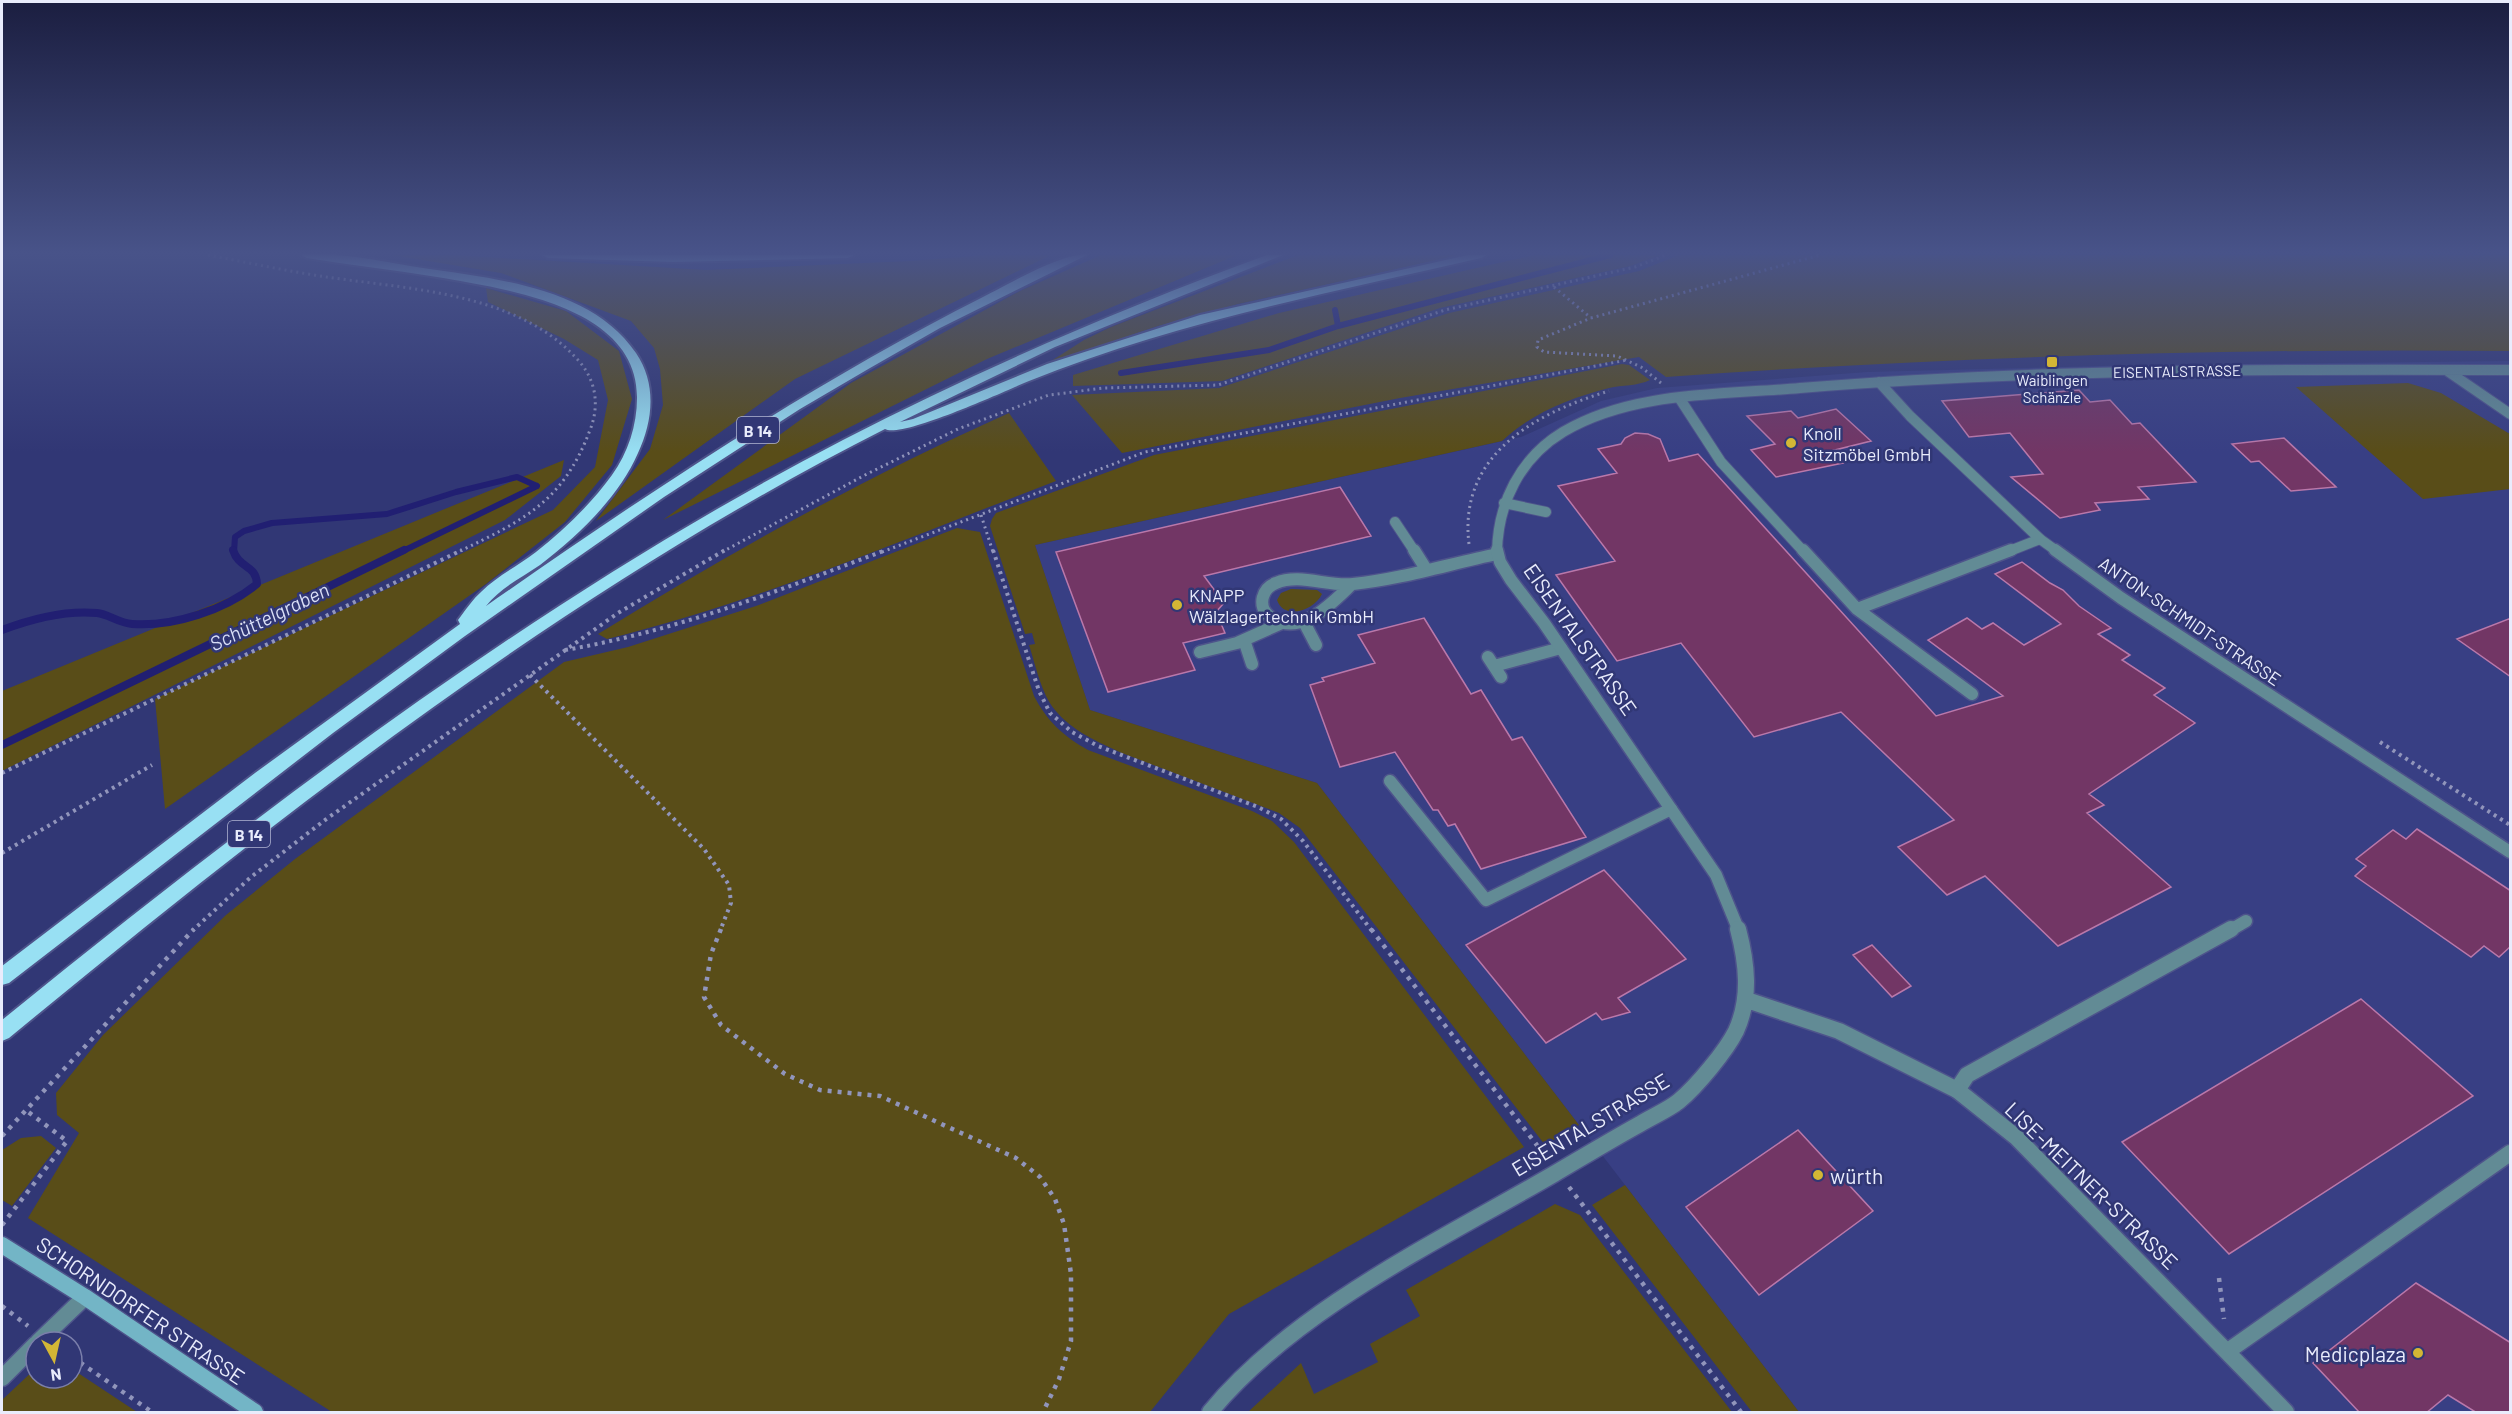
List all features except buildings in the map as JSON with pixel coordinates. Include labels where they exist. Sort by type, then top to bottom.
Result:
[{"type":"highway","points":[[453,636],[488,593],[540,556],[575,526],[619,475],[634,447],[643,423],[645,398],[642,375],[636,359],[622,342],[596,321]]},
{"type":"highway","name":"B 14","points":[[2,977],[277,766],[453,636],[662,490],[795,407],[944,321]]},
{"type":"highway","name":"B 14","points":[[2,1032],[111,941],[241,840],[428,704],[617,578],[734,507],[868,433],[975,379],[1107,321]]},
{"type":"highway","points":[[868,433],[917,423],[1052,367],[1195,321]]},
{"type":"main road","name":"SCHORNDORFER STRASSE","points":[[2,1245],[85,1296],[255,1413]]},
{"type":"street","name":"EISENTALSTRASSE","points":[[1210,1413],[1234,1383],[1265,1354],[1312,1319],[1383,1273],[1678,1101],[1721,1055],[1736,1031],[1747,1000],[1744,952],[1737,924],[1716,875],[1561,648],[1516,587],[1497,554],[1504,503],[1515,478],[1536,452],[1563,432],[1600,414],[1680,399],[1880,382],[2141,370],[2511,370]]},
{"type":"street","points":[[2446,370],[2511,414]]},
{"type":"street","name":"ANTON-SCHMIDT-STRASSE","points":[[1880,382],[1910,416],[2040,539],[2121,598],[2511,852]]},
{"type":"street","points":[[1680,399],[1721,462],[1857,609],[1972,694]]},
{"type":"street","points":[[1504,503],[1546,512]]},
{"type":"street","points":[[1395,522],[1426,569]]},
{"type":"street","points":[[1857,609],[2040,539]]},
{"type":"street","points":[[1284,622],[1267,614],[1261,601],[1269,587],[1276,583],[1297,580],[1351,585],[1497,554]]},
{"type":"street","points":[[1200,652],[1244,640],[1284,622],[1304,622],[1313,618],[1351,585]]},
{"type":"street","points":[[1304,622],[1316,645]]},
{"type":"street","points":[[1244,640],[1252,664]]},
{"type":"street","points":[[1501,677],[1491,661],[1561,648]]},
{"type":"street","points":[[1390,781],[1486,900],[1656,814],[1671,809]]},
{"type":"street","points":[[1957,1090],[1967,1075],[2246,921]]},
{"type":"street","name":"LISE-MEITNER-STRASSE","points":[[1747,1000],[1839,1031],[1957,1090],[2016,1137],[2228,1351],[2286,1413]]},
{"type":"street","points":[[2228,1351],[2511,1153]]},
{"type":"street","points":[[50,1330],[85,1296]]},
{"type":"street","points":[[2,1378],[24,1356]]},
{"type":"path","points":[[2,773],[491,536],[526,517],[559,489],[575,469],[586,444],[596,416],[597,396],[591,377],[578,357],[557,337],[529,321]]},
{"type":"path","points":[[2,1136],[184,938],[251,877],[325,820],[562,651],[618,613],[746,538],[865,475],[1005,410],[1049,396],[1104,388],[1218,385],[1412,321]]},
{"type":"path","points":[[1583,321],[1545,336],[1538,340],[1537,347],[1544,352],[1600,355],[1627,360],[1660,382]]},
{"type":"path","points":[[562,651],[618,642],[682,625],[747,603],[1122,460],[1169,446],[1627,360]]},
{"type":"path","points":[[981,515],[1039,691],[1050,713],[1072,732],[1098,746],[1258,807],[1281,819],[1303,842],[1742,1413]]},
{"type":"path","points":[[530,675],[704,849],[729,885],[731,903],[711,954],[704,997],[721,1025],[785,1074],[820,1090],[880,1096],[1016,1158],[1040,1178],[1055,1199],[1064,1224],[1071,1274],[1071,1341],[1059,1378],[1043,1413]]},
{"type":"path","points":[[2371,736],[2511,825]]},
{"type":"path","points":[[2,853],[152,765]]},
{"type":"path","points":[[2,1225],[67,1141],[27,1111]]},
{"type":"path","points":[[2219,1278],[2228,1351]]},
{"type":"path","points":[[2,1306],[27,1330]]},
{"type":"path","points":[[84,1365],[152,1413]]},
{"type":"shaded area","points":[[527,321],[579,321],[619,351],[632,399],[612,465],[565,522],[486,584],[165,809],[155,699],[553,510],[595,467],[608,400],[598,360],[564,339]]},
{"type":"shaded area","points":[[631,321],[915,321],[795,379],[596,521],[650,449],[663,405],[660,369],[654,348]]},
{"type":"shaded area","points":[[965,321],[1078,321],[987,359],[663,520],[851,383]]},
{"type":"shaded area","points":[[1127,321],[1176,321],[1048,363],[1084,340]]},
{"type":"shaded area","points":[[1252,321],[1401,321],[1222,381],[1073,386],[1073,375]]},
{"type":"shaded area","points":[[1425,321],[2510,321],[2510,351],[2299,351],[2088,355],[1877,364],[1666,377],[1639,357],[1400,398],[1122,453],[1072,395],[1219,388]]},
{"type":"shaded area","points":[[2510,361],[2510,1412],[1799,1412],[1317,783],[1090,710],[1035,545],[1521,437],[1601,401],[1657,388],[1867,372],[2138,365]]},
{"type":"shaded area","points":[[1622,364],[1629,365],[1650,380],[1609,388],[1566,402],[1526,422],[1502,441],[1035,545],[1090,710],[1317,783],[1579,1125],[1545,1145],[1300,828],[1279,813],[1104,745],[1077,730],[1055,710],[1039,679],[1029,645],[1035,644],[1032,633],[1025,634],[990,526],[996,513],[1154,455]]},
{"type":"shaded area","points":[[2408,383],[2441,393],[2510,434],[2510,489],[2423,499],[2296,387]]},
{"type":"shaded area","points":[[1009,413],[1056,481],[833,567],[721,606],[607,639],[598,634],[748,545],[851,489]]},
{"type":"shaded area","points":[[564,460],[561,476],[505,520],[2,771],[2,691]]},
{"type":"shaded area","points":[[957,528],[980,532],[1034,696],[1050,720],[1063,733],[1088,750],[1252,811],[1272,821],[1294,842],[1524,1147],[1229,1314],[1150,1412],[332,1412],[28,1218],[79,1133],[57,1115],[56,1093],[103,1035],[226,915],[295,859],[564,662],[628,647],[756,606]]},
{"type":"shaded area","points":[[1291,589],[1317,590],[1322,594],[1313,605],[1292,612],[1281,606],[1277,600],[1281,593]]},
{"type":"shaded area","points":[[41,1136],[56,1148],[12,1206],[2,1200],[2,1150],[21,1138]]},
{"type":"shaded area","points":[[1625,1185],[1799,1412],[1752,1412],[1592,1205]]},
{"type":"shaded area","points":[[1555,1204],[1580,1215],[1732,1412],[1248,1412],[1301,1363],[1314,1394],[1378,1362],[1370,1344],[1420,1316],[1406,1290]]},
{"type":"shaded area","points":[[84,1377],[137,1412],[2,1412],[2,1400],[24,1379],[24,1390],[84,1390]]},
{"type":"waterway","points":[[1337,321],[1338,326]]},
{"type":"waterway","name":"Schüttelgraben","points":[[1338,326],[1357,321]]},
{"type":"waterway","name":"Schüttelgraben","points":[[1121,373],[1269,350],[1338,326]]},
{"type":"waterway","points":[[234,552],[235,537],[244,531],[272,523],[387,514],[456,492],[517,477],[537,486],[401,552]]},
{"type":"waterway","name":"Schüttelgraben","points":[[2,745],[404,550]]},
{"type":"waterway","points":[[2,630],[36,619],[85,612],[101,614],[132,624],[164,623],[198,615],[230,602],[257,584],[254,573],[239,561],[234,552]]},
{"type":"place","name":"Waiblingen Schänzle","points":[[2052,362]]},
{"type":"place","name":"Knoll Sitzmöbel GmbH","points":[[1791,443]]},
{"type":"place","name":"KNAPP Wälzlagertechnik GmbH","points":[[1177,605]]},
{"type":"place","name":"würth","points":[[1818,1175]]},
{"type":"place","name":"Medicplaza","points":[[2418,1353]]}]
